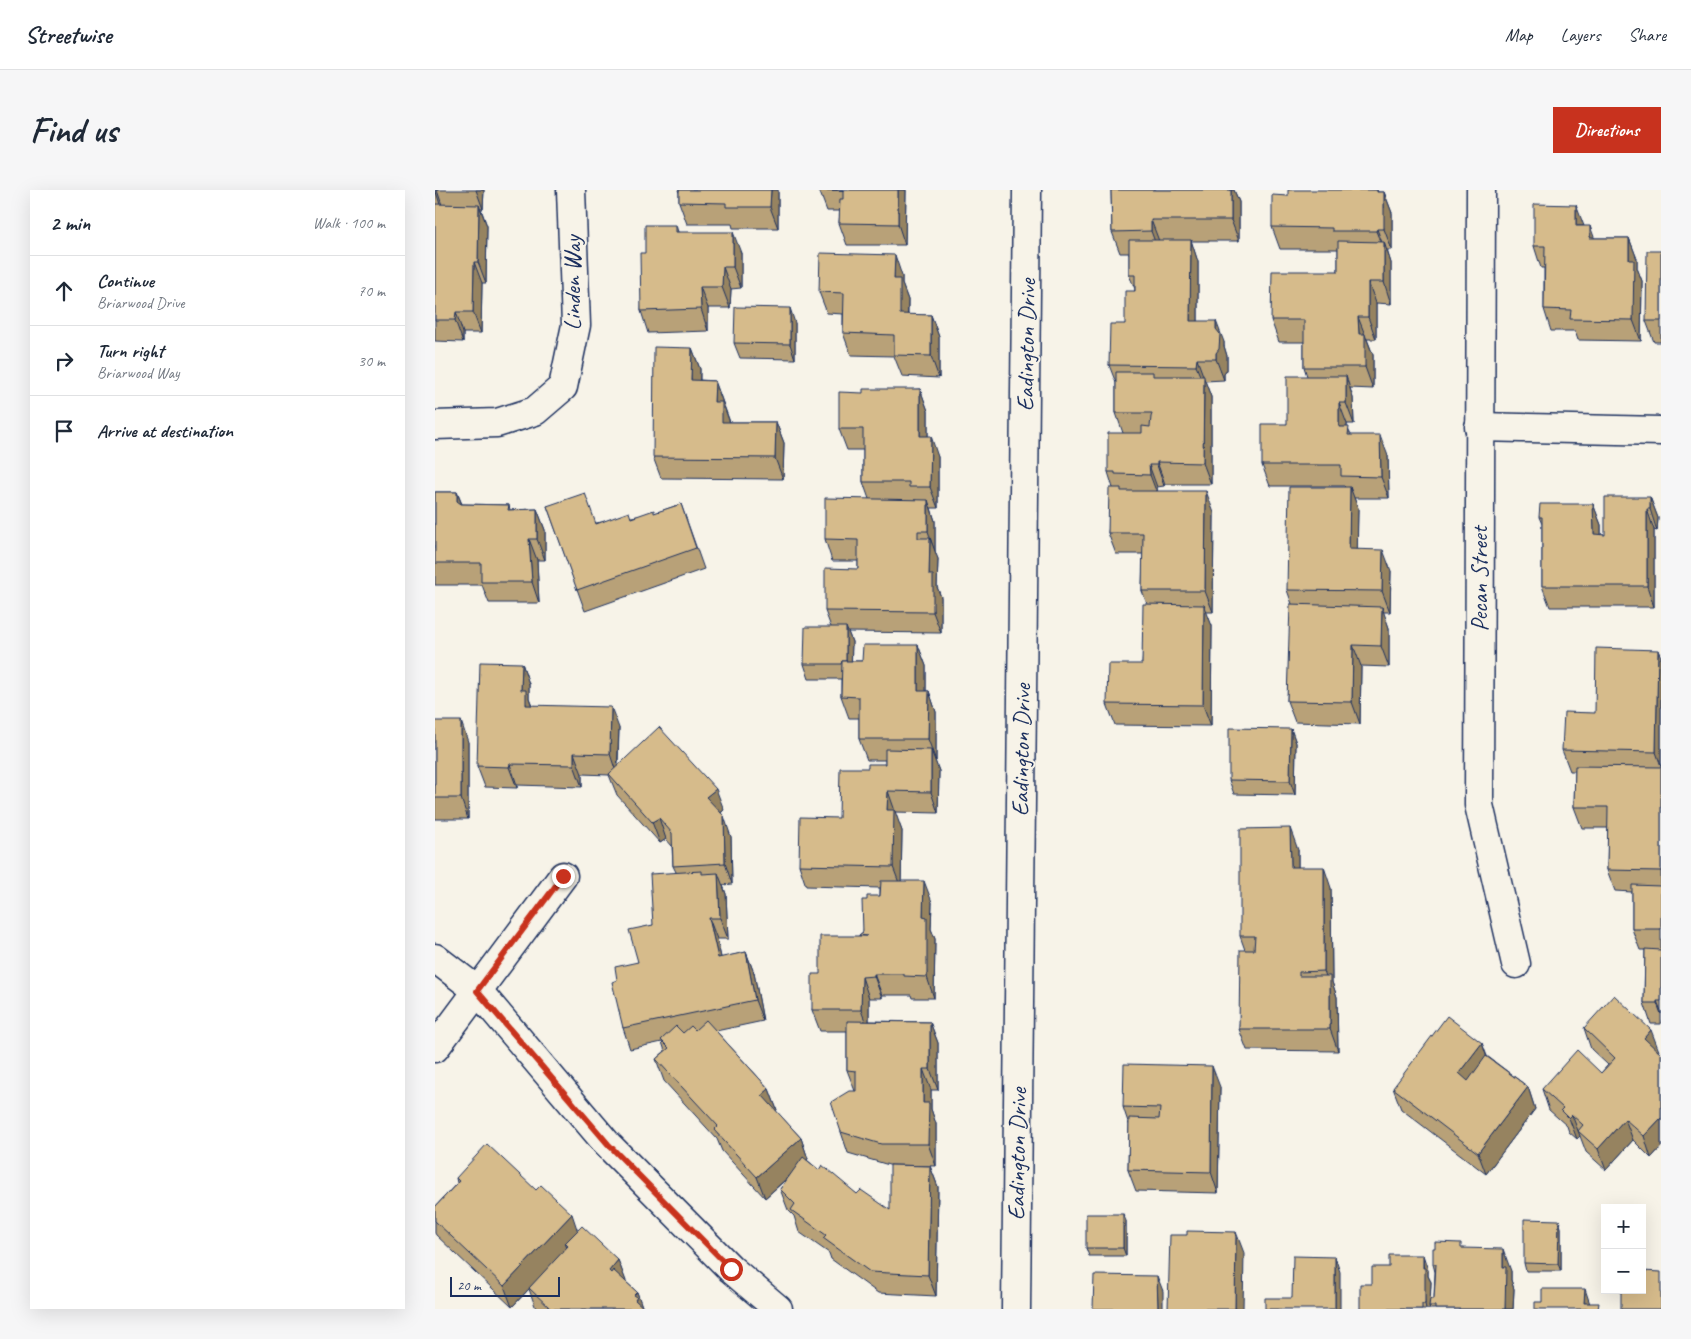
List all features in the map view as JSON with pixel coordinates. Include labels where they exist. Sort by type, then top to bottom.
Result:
[{"type":"street","name":"Linden Way","points":[[435,424],[497,424],[535,411],[563,387],[576,325],[571,190]]},
{"type":"street","name":"Eadington Drive","points":[[1016,1309],[1027,190]]},
{"type":"street","name":"Pecan Street","points":[[1481,190],[1479,805],[1516,964]]},
{"type":"street","points":[[1479,427],[1661,431]]},
{"type":"street","points":[[435,1048],[563,876]]},
{"type":"street","points":[[435,958],[477,991],[608,1144],[731,1269],[778,1309]]},
{"type":"building","points":[[679,190],[771,190],[770,207],[726,207],[726,203],[679,202]]},
{"type":"building","points":[[843,190],[898,190],[898,224],[839,223],[840,199],[843,199]]},
{"type":"building","points":[[1111,190],[1231,190],[1231,220],[1151,220],[1151,231],[1112,232]]},
{"type":"building","points":[[1288,190],[1377,190],[1377,192],[1384,192],[1384,229],[1377,229],[1376,231],[1332,231],[1332,228],[1272,227],[1272,195],[1288,196]]},
{"type":"building","points":[[435,204],[479,205],[478,262],[474,262],[473,312],[456,312],[455,320],[435,320]]},
{"type":"building","points":[[1534,204],[1576,205],[1576,226],[1590,226],[1590,238],[1629,238],[1629,260],[1634,260],[1633,320],[1570,319],[1571,310],[1544,309],[1545,246],[1534,246]]},
{"type":"building","points":[[645,225],[676,225],[676,232],[733,232],[733,267],[723,267],[722,287],[700,287],[701,309],[641,311],[640,253],[645,253]]},
{"type":"building","points":[[1129,240],[1191,240],[1190,321],[1216,321],[1216,329],[1220,334],[1216,359],[1197,359],[1196,366],[1109,365],[1110,324],[1125,324],[1125,291],[1135,291],[1135,275],[1129,275]]},
{"type":"building","points":[[1338,241],[1384,242],[1384,282],[1368,282],[1368,317],[1358,317],[1359,334],[1365,334],[1365,367],[1304,367],[1304,320],[1271,320],[1272,271],[1338,271]]},
{"type":"building","points":[[1647,251],[1661,251],[1661,321],[1646,321]]},
{"type":"building","points":[[820,253],[895,255],[894,279],[900,279],[900,314],[931,315],[931,356],[894,355],[894,335],[843,333],[844,293],[819,292]]},
{"type":"building","points":[[735,307],[790,308],[790,344],[734,343]]},
{"type":"building","points":[[654,347],[692,348],[691,380],[715,381],[714,402],[722,402],[722,422],[776,422],[775,458],[653,457]]},
{"type":"building","points":[[1116,372],[1153,372],[1153,376],[1204,376],[1203,463],[1157,462],[1157,465],[1149,465],[1150,475],[1108,472],[1108,433],[1142,433],[1142,426],[1150,427],[1152,413],[1116,413]]},
{"type":"building","points":[[1287,376],[1346,376],[1346,403],[1339,403],[1339,427],[1349,427],[1348,435],[1380,435],[1381,477],[1341,476],[1341,465],[1262,465],[1262,424],[1287,424]]},
{"type":"building","points":[[863,389],[920,389],[920,436],[931,436],[930,487],[909,487],[909,482],[863,482],[863,429],[839,429],[839,392],[863,393]]},
{"type":"building","points":[[1289,487],[1350,487],[1349,549],[1383,550],[1382,591],[1287,590]]},
{"type":"building","points":[[1109,488],[1121,488],[1121,491],[1206,491],[1205,591],[1142,591],[1143,533],[1108,533]]},
{"type":"building","points":[[435,492],[457,492],[457,501],[461,504],[509,505],[508,510],[537,509],[537,539],[529,539],[532,582],[481,582],[481,563],[435,563]]},
{"type":"building","points":[[585,493],[596,524],[629,512],[631,518],[654,510],[654,513],[681,504],[696,548],[577,590],[547,506]]},
{"type":"building","points":[[1605,497],[1650,497],[1650,509],[1647,509],[1647,586],[1542,586],[1542,517],[1539,517],[1540,504],[1593,504],[1594,534],[1605,535]]},
{"type":"building","points":[[825,498],[928,500],[928,531],[918,531],[918,538],[930,538],[929,575],[933,575],[933,612],[825,611],[825,568],[858,569],[858,540],[825,539]]},
{"type":"building","points":[[1143,604],[1204,605],[1203,705],[1107,704],[1108,664],[1142,664]]},
{"type":"building","points":[[1290,604],[1382,607],[1381,646],[1353,645],[1352,702],[1287,701]]},
{"type":"building","points":[[805,627],[846,627],[846,661],[842,661],[841,664],[804,664]]},
{"type":"building","points":[[863,645],[918,645],[918,691],[929,691],[928,739],[859,739],[859,697],[841,696],[842,661],[862,661]]},
{"type":"building","points":[[1596,648],[1658,650],[1656,752],[1562,750],[1564,712],[1595,713]]},
{"type":"building","points":[[480,662],[522,663],[521,690],[526,690],[526,705],[611,707],[610,754],[574,753],[574,765],[510,764],[509,767],[477,766]]},
{"type":"building","points":[[435,721],[461,721],[461,798],[435,798]]},
{"type":"building","points":[[659,727],[716,789],[706,797],[724,816],[725,863],[673,866],[672,833],[659,818],[652,822],[609,774]]},
{"type":"building","points":[[1229,728],[1291,729],[1290,781],[1229,780]]},
{"type":"building","points":[[885,749],[931,750],[931,792],[888,791],[887,810],[894,810],[893,867],[799,865],[800,817],[839,818],[840,768],[868,768],[868,764],[885,764]]},
{"type":"building","points":[[1575,766],[1661,767],[1661,871],[1607,870],[1608,807],[1574,807]]},
{"type":"building","points":[[1290,828],[1291,867],[1324,867],[1324,971],[1299,972],[1299,976],[1330,976],[1330,1029],[1239,1029],[1240,950],[1254,950],[1255,936],[1240,936],[1240,829]]},
{"type":"building","points":[[702,871],[702,874],[718,873],[720,918],[709,918],[718,958],[746,952],[755,1000],[623,1028],[612,982],[617,980],[615,967],[638,962],[629,930],[653,925],[650,874]]},
{"type":"building","points":[[881,881],[924,881],[923,917],[927,918],[927,977],[904,976],[904,974],[874,974],[874,976],[862,977],[861,1010],[812,1010],[812,974],[820,974],[820,936],[867,936],[859,935],[863,932],[862,900],[867,900],[867,896],[880,896]]},
{"type":"building","points":[[1632,885],[1661,886],[1661,929],[1632,929]]},
{"type":"building","points":[[1645,949],[1661,950],[1661,1001],[1657,1001],[1657,1003],[1644,1003]]},
{"type":"building","points":[[1614,995],[1651,1030],[1644,1038],[1661,1054],[1661,1118],[1644,1136],[1625,1119],[1598,1149],[1578,1131],[1583,1125],[1572,1115],[1569,1118],[1561,1110],[1563,1108],[1542,1089],[1577,1050],[1601,1073],[1615,1058],[1584,1028]]},
{"type":"building","points":[[1447,1016],[1482,1043],[1459,1073],[1468,1081],[1486,1056],[1528,1087],[1478,1153],[1393,1088]]},
{"type":"building","points":[[706,1020],[769,1089],[762,1095],[801,1138],[757,1177],[714,1130],[718,1126],[656,1059],[669,1048],[661,1040],[676,1026],[683,1033],[691,1026],[695,1030]]},
{"type":"building","points":[[847,1021],[930,1022],[930,1069],[923,1069],[923,1103],[929,1103],[928,1144],[881,1144],[841,1132],[831,1102],[849,1091],[856,1091],[856,1071],[847,1070]]},
{"type":"building","points":[[1124,1064],[1212,1066],[1211,1172],[1128,1170],[1129,1118],[1159,1119],[1160,1108],[1123,1107]]},
{"type":"building","points":[[487,1144],[536,1190],[541,1185],[572,1214],[504,1286],[435,1221],[435,1207],[459,1181],[456,1178]]},
{"type":"building","points":[[803,1157],[819,1170],[822,1165],[857,1194],[861,1190],[890,1210],[890,1165],[930,1166],[928,1275],[870,1272],[823,1238],[826,1235],[791,1210],[795,1204],[780,1189]]},
{"type":"building","points":[[1086,1214],[1123,1214],[1123,1248],[1086,1248]]},
{"type":"building","points":[[1524,1219],[1559,1220],[1558,1264],[1524,1263]]},
{"type":"building","points":[[582,1226],[618,1260],[609,1271],[611,1273],[613,1270],[637,1292],[634,1295],[637,1297],[635,1300],[645,1309],[551,1309],[529,1288],[568,1246],[565,1243]]},
{"type":"building","points":[[1187,1231],[1236,1232],[1235,1309],[1168,1309],[1170,1235],[1187,1235]]},
{"type":"building","points":[[1435,1242],[1461,1243],[1461,1248],[1503,1249],[1503,1267],[1506,1267],[1505,1309],[1435,1309],[1435,1306],[1429,1306],[1430,1299],[1434,1299],[1436,1264],[1433,1264],[1433,1248],[1435,1248]]},
{"type":"building","points":[[1389,1255],[1423,1255],[1425,1304],[1422,1304],[1422,1309],[1360,1309],[1360,1284],[1372,1284],[1372,1267],[1389,1267]]},
{"type":"building","points":[[1293,1256],[1335,1257],[1335,1309],[1265,1309],[1265,1298],[1292,1298]]},
{"type":"building","points":[[1646,1271],[1661,1272],[1661,1309],[1621,1309],[1621,1294],[1646,1294]]},
{"type":"building","points":[[1094,1275],[1157,1276],[1158,1309],[1093,1309]]},
{"type":"building","points":[[1542,1289],[1585,1289],[1584,1303],[1599,1303],[1598,1309],[1535,1309],[1535,1302],[1542,1302]]},
{"type":"route","points":[[563,876],[477,991],[608,1144],[731,1269]]}]
